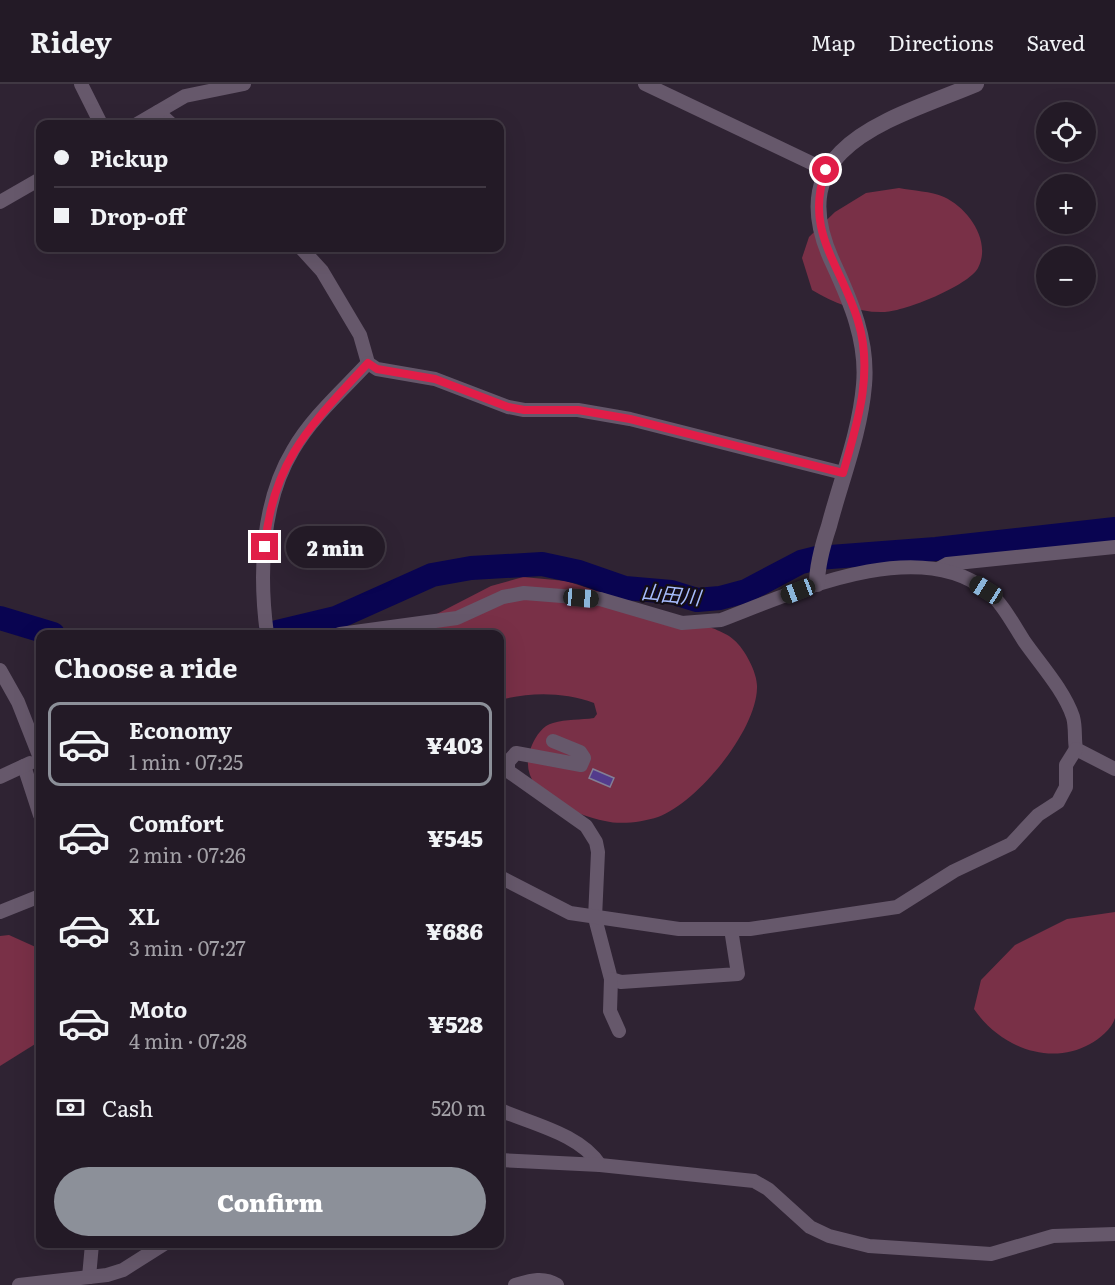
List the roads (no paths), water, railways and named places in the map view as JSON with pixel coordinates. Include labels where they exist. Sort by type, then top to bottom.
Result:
[{"type":"street","points":[[81,84],[99,120]]},
{"type":"street","points":[[144,120],[185,96],[244,84]]},
{"type":"street","points":[[645,84],[826,170]]},
{"type":"street","points":[[817,579],[825,538],[861,412],[864,383],[864,355],[858,321],[825,246],[820,227],[819,191],[826,170],[836,155],[862,136],[902,115],[976,84]]},
{"type":"street","points":[[158,112],[167,120]]},
{"type":"street","points":[[0,202],[36,181]]},
{"type":"street","points":[[305,252],[322,271],[360,335],[368,363],[377,369],[435,379],[508,407],[524,410],[578,410],[630,419],[843,473]]},
{"type":"street","points":[[266,629],[266,530],[275,495],[292,452],[310,425],[368,363]]},
{"type":"street","points":[[938,569],[941,565],[959,562],[1115,547]]},
{"type":"street","points":[[371,630],[457,618],[503,597],[524,593],[600,599],[682,622],[705,623],[721,620],[817,579],[881,570],[938,569],[975,583],[997,601],[1068,705],[1075,727],[1076,748],[1066,765],[1066,787],[1058,802],[1038,815],[1011,844],[954,871],[909,902],[897,907],[831,918],[731,928],[679,929],[570,913],[504,879]]},
{"type":"street","points":[[0,670],[18,702],[36,748]]},
{"type":"street","points":[[553,741],[580,752],[584,758],[581,765],[520,753],[512,755],[507,766],[511,775],[586,826],[592,834],[598,852],[595,918],[611,979],[610,1011],[620,1031]]},
{"type":"street","points":[[1076,748],[1115,769]]},
{"type":"street","points":[[0,777],[36,760]]},
{"type":"street","points":[[24,766],[36,802]]},
{"type":"street","points":[[0,912],[36,898]]},
{"type":"street","points":[[611,979],[621,982],[738,974],[731,928]]},
{"type":"street","points":[[504,1112],[571,1139],[593,1154],[600,1165]]},
{"type":"street","points":[[504,1160],[600,1165],[754,1181],[768,1189],[810,1227],[829,1236],[869,1246],[979,1255],[1002,1253],[1053,1236],[1115,1234]]},
{"type":"street","points":[[89,1277],[92,1248]]},
{"type":"street","points":[[19,1285],[89,1277],[123,1269],[157,1248]]},
{"type":"street","points":[[515,1285],[532,1280],[544,1280],[557,1285]]},
{"type":"waterway","name":"山田川","points":[[286,630],[336,618],[432,575],[471,568],[542,564],[579,572],[625,588],[671,592],[697,600],[720,598],[746,591],[801,562],[817,558],[936,549],[1115,529]]},
{"type":"waterway","name":"山田川","points":[[0,618],[40,630]]}]
